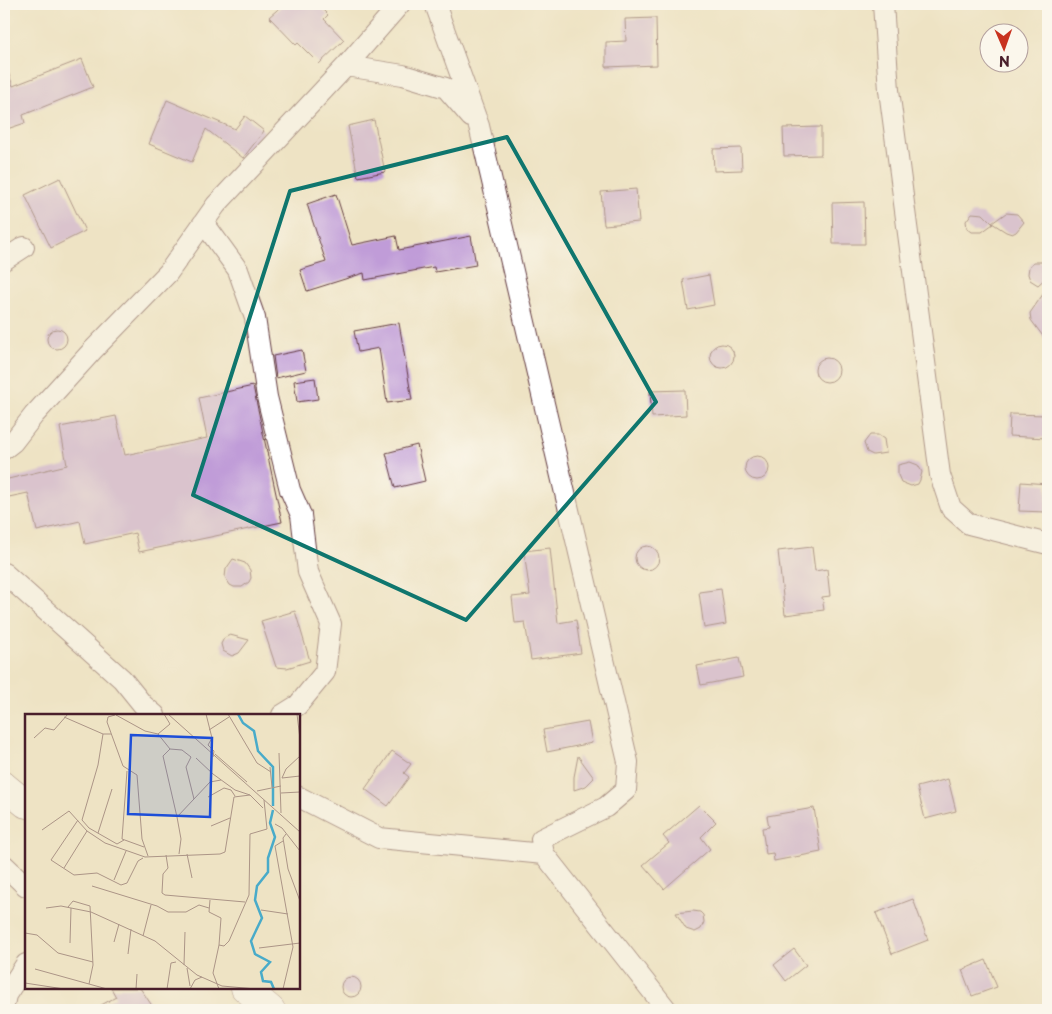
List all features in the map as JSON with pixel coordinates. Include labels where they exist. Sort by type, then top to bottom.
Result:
[{"type":"main road","points":[[4,786],[25,803]]},
{"type":"main road","points":[[246,989],[270,1010]]},
{"type":"street","points":[[4,449],[13,442],[34,415],[93,350],[168,273],[216,205],[346,66],[400,4]]},
{"type":"street","points":[[435,4],[479,126],[628,762],[626,790],[606,807],[541,839],[544,854],[667,1010]]},
{"type":"street","points":[[883,4],[889,90],[940,475],[952,508],[969,524],[1048,544]]},
{"type":"street","points":[[346,66],[403,75],[446,88],[479,126]]},
{"type":"street","points":[[204,223],[238,270],[255,318],[267,397],[290,490],[301,515],[308,572],[330,624],[325,672],[298,705],[284,714]]},
{"type":"street","points":[[4,260],[24,247]]},
{"type":"street","points":[[4,573],[122,678],[154,714]]},
{"type":"street","points":[[300,798],[380,838],[544,854]]},
{"type":"street","points":[[4,865],[25,885]]},
{"type":"street","points":[[4,1005],[6,995],[25,966]]},
{"type":"highlighted area","points":[[507,137],[656,402],[466,620],[193,495],[290,191]]},
{"type":"building","points":[[284,4],[317,4],[328,15],[324,19],[344,40],[319,64],[298,43],[296,45],[269,17]]},
{"type":"building","points":[[656,18],[657,65],[606,67],[606,42],[626,41],[625,19]]},
{"type":"building","points":[[82,59],[93,87],[23,115],[25,123],[4,130],[4,69],[7,69],[13,86]]},
{"type":"building","points":[[167,100],[235,129],[245,116],[264,131],[243,158],[206,129],[192,162],[149,144]]},
{"type":"building","points":[[374,120],[385,172],[358,177],[348,126]]},
{"type":"building","points":[[821,127],[821,155],[784,156],[783,128]]},
{"type":"building","points":[[741,148],[742,170],[714,171],[713,149]]},
{"type":"building","points":[[60,178],[85,231],[51,248],[25,195]]},
{"type":"building","points":[[636,189],[639,222],[604,225],[601,192]]},
{"type":"building","points":[[336,194],[352,245],[396,236],[399,250],[471,236],[476,265],[435,272],[434,267],[365,280],[364,273],[307,291],[300,270],[326,262],[307,204]]},
{"type":"building","points":[[864,202],[865,244],[833,244],[832,203]]},
{"type":"building","points":[[972,213],[983,214],[993,224],[982,232],[972,232],[967,228],[966,221]]},
{"type":"building","points":[[1006,213],[1017,214],[1024,222],[1012,234],[992,223]]},
{"type":"building","points":[[1033,262],[1045,262],[1048,269],[1048,276],[1038,285],[1030,280],[1028,274],[1029,267]]},
{"type":"building","points":[[709,275],[714,305],[688,310],[683,280]]},
{"type":"building","points":[[1048,287],[1048,343],[1031,320],[1030,313]]},
{"type":"building","points":[[399,323],[412,400],[387,403],[379,348],[358,352],[354,331]]},
{"type":"building","points":[[57,329],[64,332],[67,339],[64,346],[57,349],[50,346],[47,339],[50,332]]},
{"type":"building","points":[[722,344],[727,345],[733,351],[733,361],[727,367],[722,368],[717,367],[711,361],[710,356],[711,351],[717,345]]},
{"type":"building","points":[[302,350],[306,371],[276,378],[273,356]]},
{"type":"building","points":[[827,358],[832,359],[838,365],[838,375],[832,381],[827,382],[822,381],[816,375],[815,370],[816,365],[822,359]]},
{"type":"building","points":[[315,378],[318,399],[297,402],[294,381]]},
{"type":"building","points":[[253,386],[282,522],[139,552],[135,533],[85,544],[80,521],[37,531],[28,493],[4,498],[4,480],[67,465],[60,427],[116,416],[125,455],[207,438],[199,398]]},
{"type":"building","points":[[685,390],[686,415],[652,417],[650,391]]},
{"type":"building","points":[[1010,414],[1047,415],[1046,438],[1009,436]]},
{"type":"building","points":[[870,435],[878,435],[884,439],[886,453],[873,455],[867,452],[864,443]]},
{"type":"building","points":[[417,445],[425,481],[395,488],[386,453]]},
{"type":"building","points":[[757,456],[762,457],[768,463],[768,473],[762,479],[757,480],[752,479],[746,473],[745,468],[746,463],[752,457]]},
{"type":"building","points":[[910,462],[918,465],[922,472],[918,484],[911,486],[901,482],[898,475],[898,465]]},
{"type":"building","points":[[1021,482],[1047,484],[1046,512],[1019,511]]},
{"type":"building","points":[[647,546],[652,547],[658,553],[658,563],[652,569],[647,570],[642,569],[636,563],[635,558],[636,553],[642,547]]},
{"type":"building","points":[[812,547],[815,571],[827,569],[830,596],[822,597],[824,610],[785,615],[778,551]]},
{"type":"building","points":[[550,548],[558,623],[576,620],[581,653],[531,660],[525,622],[515,623],[512,597],[530,595],[524,551]]},
{"type":"building","points":[[233,559],[245,563],[250,570],[251,578],[242,587],[230,585],[225,577],[226,569]]},
{"type":"building","points":[[721,589],[726,624],[704,628],[699,592]]},
{"type":"building","points":[[295,611],[310,661],[287,668],[276,667],[261,621]]},
{"type":"building","points":[[230,635],[249,640],[239,653],[232,656],[223,651],[221,644],[224,638]]},
{"type":"building","points":[[739,658],[743,677],[701,685],[697,666]]},
{"type":"building","points":[[588,722],[592,743],[547,752],[543,730]]},
{"type":"building","points":[[392,751],[411,764],[404,773],[409,777],[388,806],[365,789]]},
{"type":"building","points":[[578,756],[594,778],[586,786],[574,790],[574,777]]},
{"type":"building","points":[[948,779],[956,811],[925,819],[917,787]]},
{"type":"building","points":[[699,805],[716,822],[701,837],[710,849],[664,889],[643,865],[669,843],[663,836]]},
{"type":"building","points":[[814,808],[821,852],[774,861],[773,853],[766,854],[762,828],[769,827],[767,816]]},
{"type":"building","points":[[913,899],[928,940],[892,954],[876,913]]},
{"type":"building","points":[[700,912],[703,915],[704,922],[701,929],[695,932],[686,929],[676,913]]},
{"type":"building","points":[[794,949],[806,965],[786,981],[774,965]]},
{"type":"building","points":[[986,960],[997,987],[972,996],[962,970]]},
{"type":"building","points":[[351,977],[358,980],[361,987],[358,994],[351,997],[344,994],[341,987],[344,980]]},
{"type":"building","points":[[112,989],[141,989],[155,1010],[92,1010],[116,997]]}]
